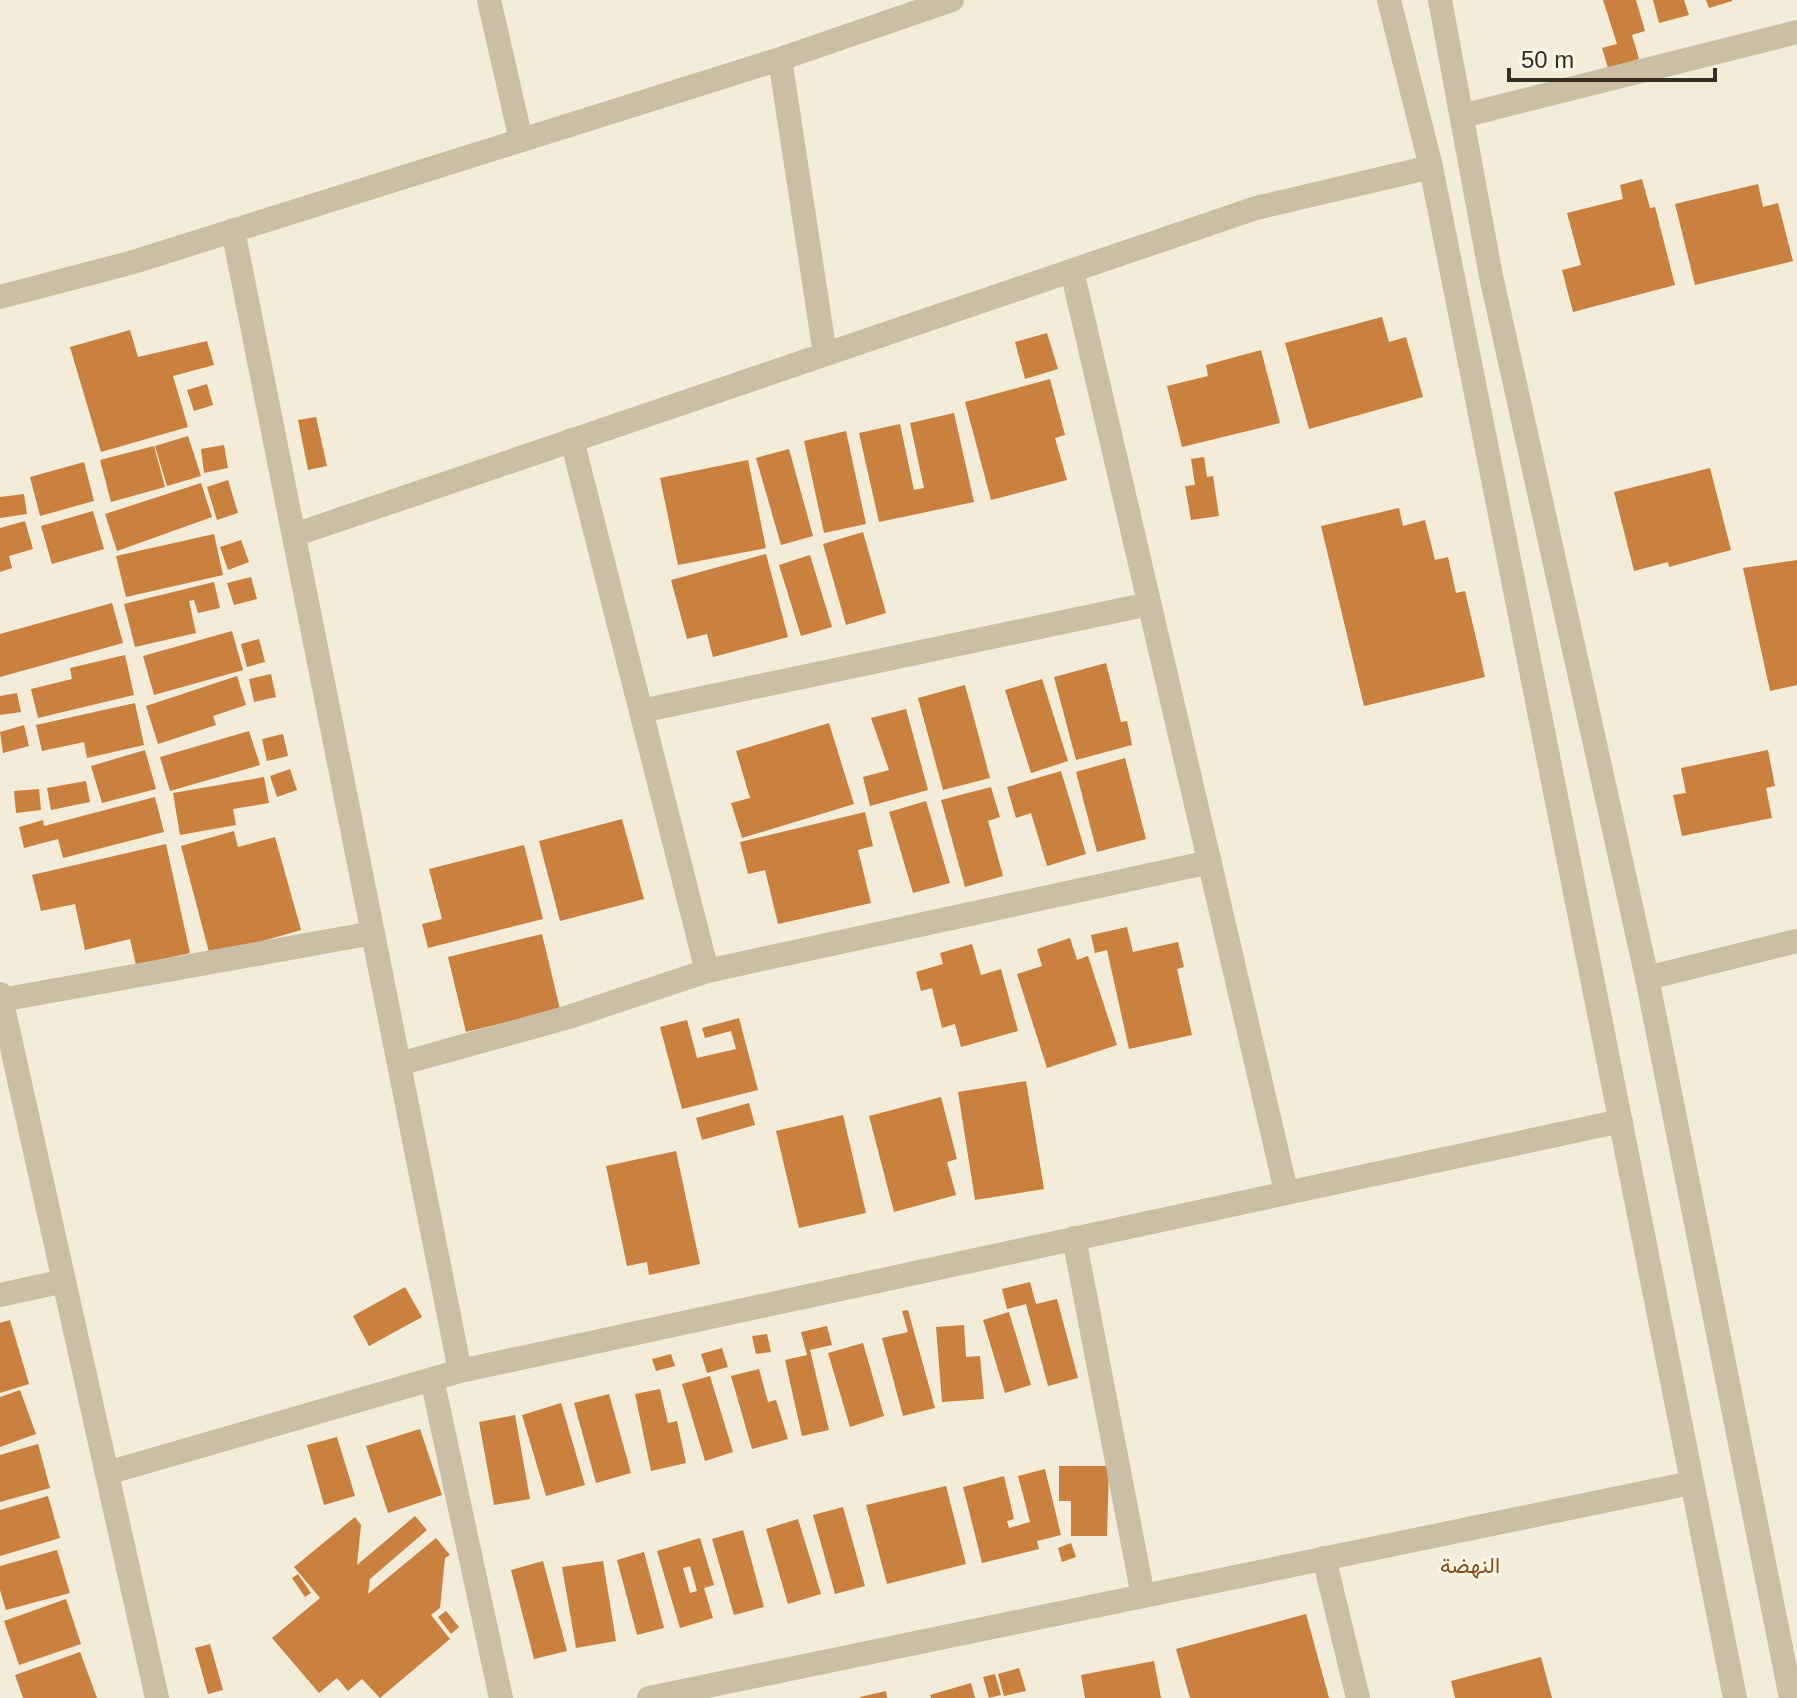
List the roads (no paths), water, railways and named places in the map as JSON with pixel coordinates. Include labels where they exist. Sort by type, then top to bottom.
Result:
[{"type":"street","points":[[489,0],[521,140]]},
{"type":"street","points":[[0,297],[233,230],[780,59],[952,0]]},
{"type":"street","points":[[1389,0],[1431,167],[1735,1698]]},
{"type":"street","points":[[1440,0],[1491,276],[1647,978],[1791,1698]]},
{"type":"street","points":[[1462,116],[1797,33]]},
{"type":"street","points":[[780,59],[825,354]]},
{"type":"street","points":[[294,535],[1256,208],[1431,167]]},
{"type":"street","points":[[233,230],[460,1371]]},
{"type":"street","points":[[1072,271],[1286,1191]]},
{"type":"street","points":[[572,440],[707,971]]},
{"type":"street","points":[[641,711],[1149,604]]},
{"type":"street","points":[[399,1064],[569,1017],[707,971],[1210,862]]},
{"type":"street","points":[[157,1698],[1,997],[373,933]]},
{"type":"street","points":[[1647,978],[1797,941]]},
{"type":"street","points":[[107,1473],[460,1371],[1621,1121]]},
{"type":"street","points":[[1074,1238],[1143,1596]]},
{"type":"street","points":[[0,1295],[64,1281]]},
{"type":"street","points":[[432,1379],[501,1698]]},
{"type":"street","points":[[649,1698],[1691,1483]]},
{"type":"street","points":[[1324,1558],[1358,1698]]},
{"type":"district","name":"النهضة","points":[[1470,1565]]}]
